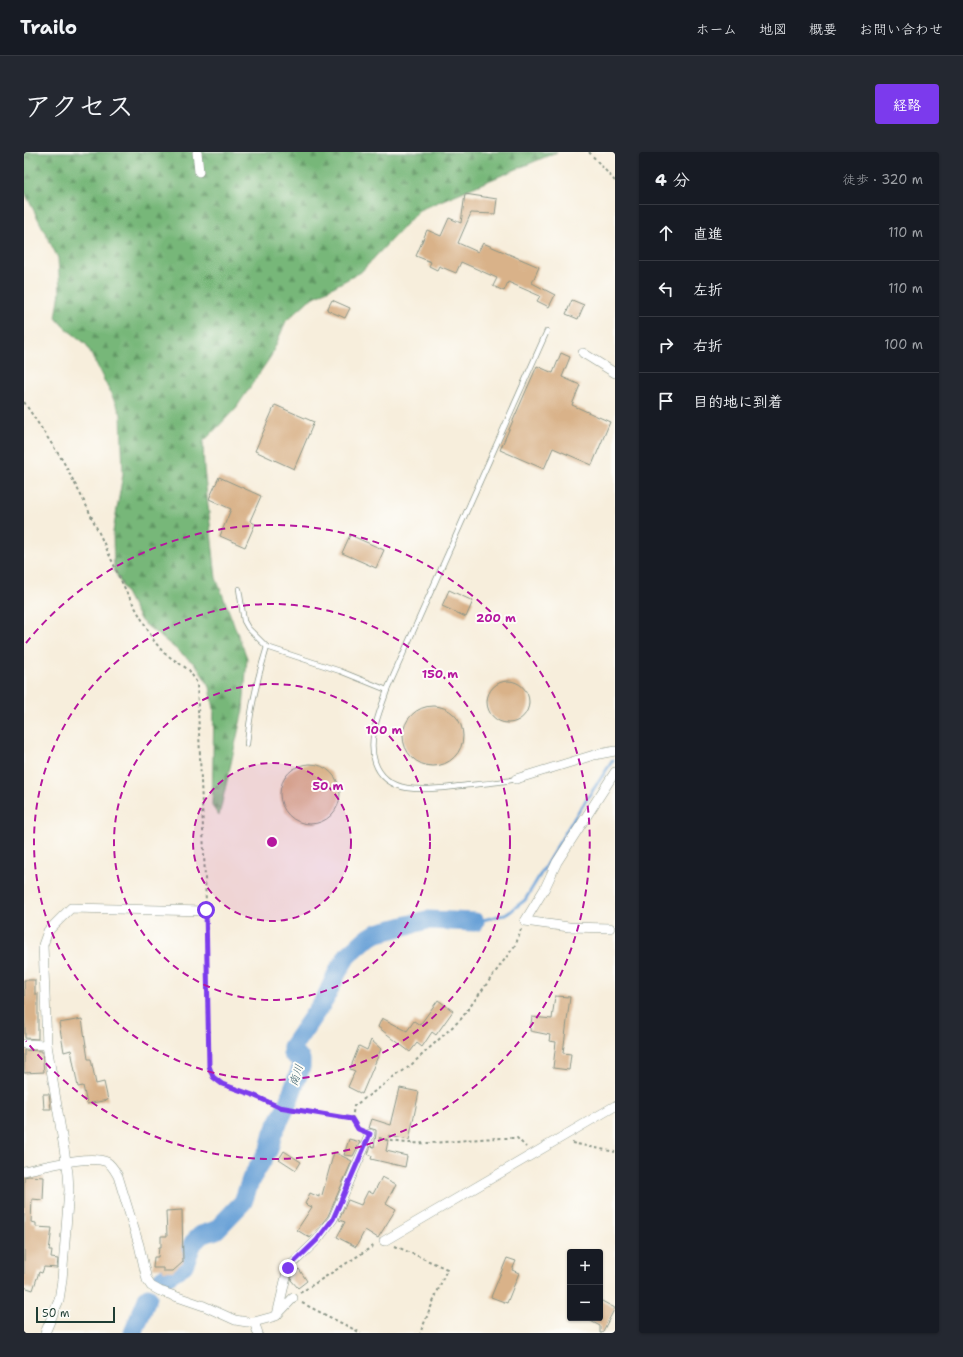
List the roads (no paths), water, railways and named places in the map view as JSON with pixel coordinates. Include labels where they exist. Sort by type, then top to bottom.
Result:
[{"type":"street","points":[[197,152],[199,172]]},
{"type":"street","points":[[583,352],[615,373]]},
{"type":"street","points":[[516,779],[594,755],[615,751]]},
{"type":"street","points":[[610,928],[569,927],[525,921],[545,888],[557,862],[615,772]]},
{"type":"street","points":[[45,1333],[59,1300],[69,1190],[67,1162],[47,1045],[43,945],[48,931],[71,908],[206,910]]},
{"type":"street","points":[[24,1044],[47,1045]]},
{"type":"street","points":[[384,1241],[615,1106]]},
{"type":"street","points":[[276,1316],[288,1268],[317,1240],[333,1219],[370,1134]]},
{"type":"street","points":[[24,1171],[67,1162],[96,1160],[107,1162],[114,1168],[118,1176],[139,1245],[147,1280],[151,1286],[160,1291],[204,1306],[235,1320],[254,1322],[276,1316],[293,1298]]},
{"type":"street","points":[[254,1322],[258,1333]]},
{"type":"lane","points":[[516,779],[417,790],[397,785],[387,780],[380,772],[374,761],[373,735],[387,690],[547,330]]},
{"type":"lane","points":[[239,589],[244,621],[248,628],[267,647],[340,671],[387,690]]},
{"type":"lane","points":[[247,744],[249,718],[255,686],[267,647]]},
{"type":"waterway","points":[[475,922],[507,914],[525,900],[571,823],[613,760]]},
{"type":"waterway","name":"南川","points":[[162,1279],[184,1265],[193,1243],[201,1235],[216,1230],[243,1202],[251,1179],[269,1149],[273,1133],[287,1105],[301,1067],[301,1060],[292,1053],[292,1047],[325,999],[347,956],[365,940],[377,933],[427,920],[475,922]]},
{"type":"waterway","name":"南川","points":[[133,1333],[148,1297]]}]
